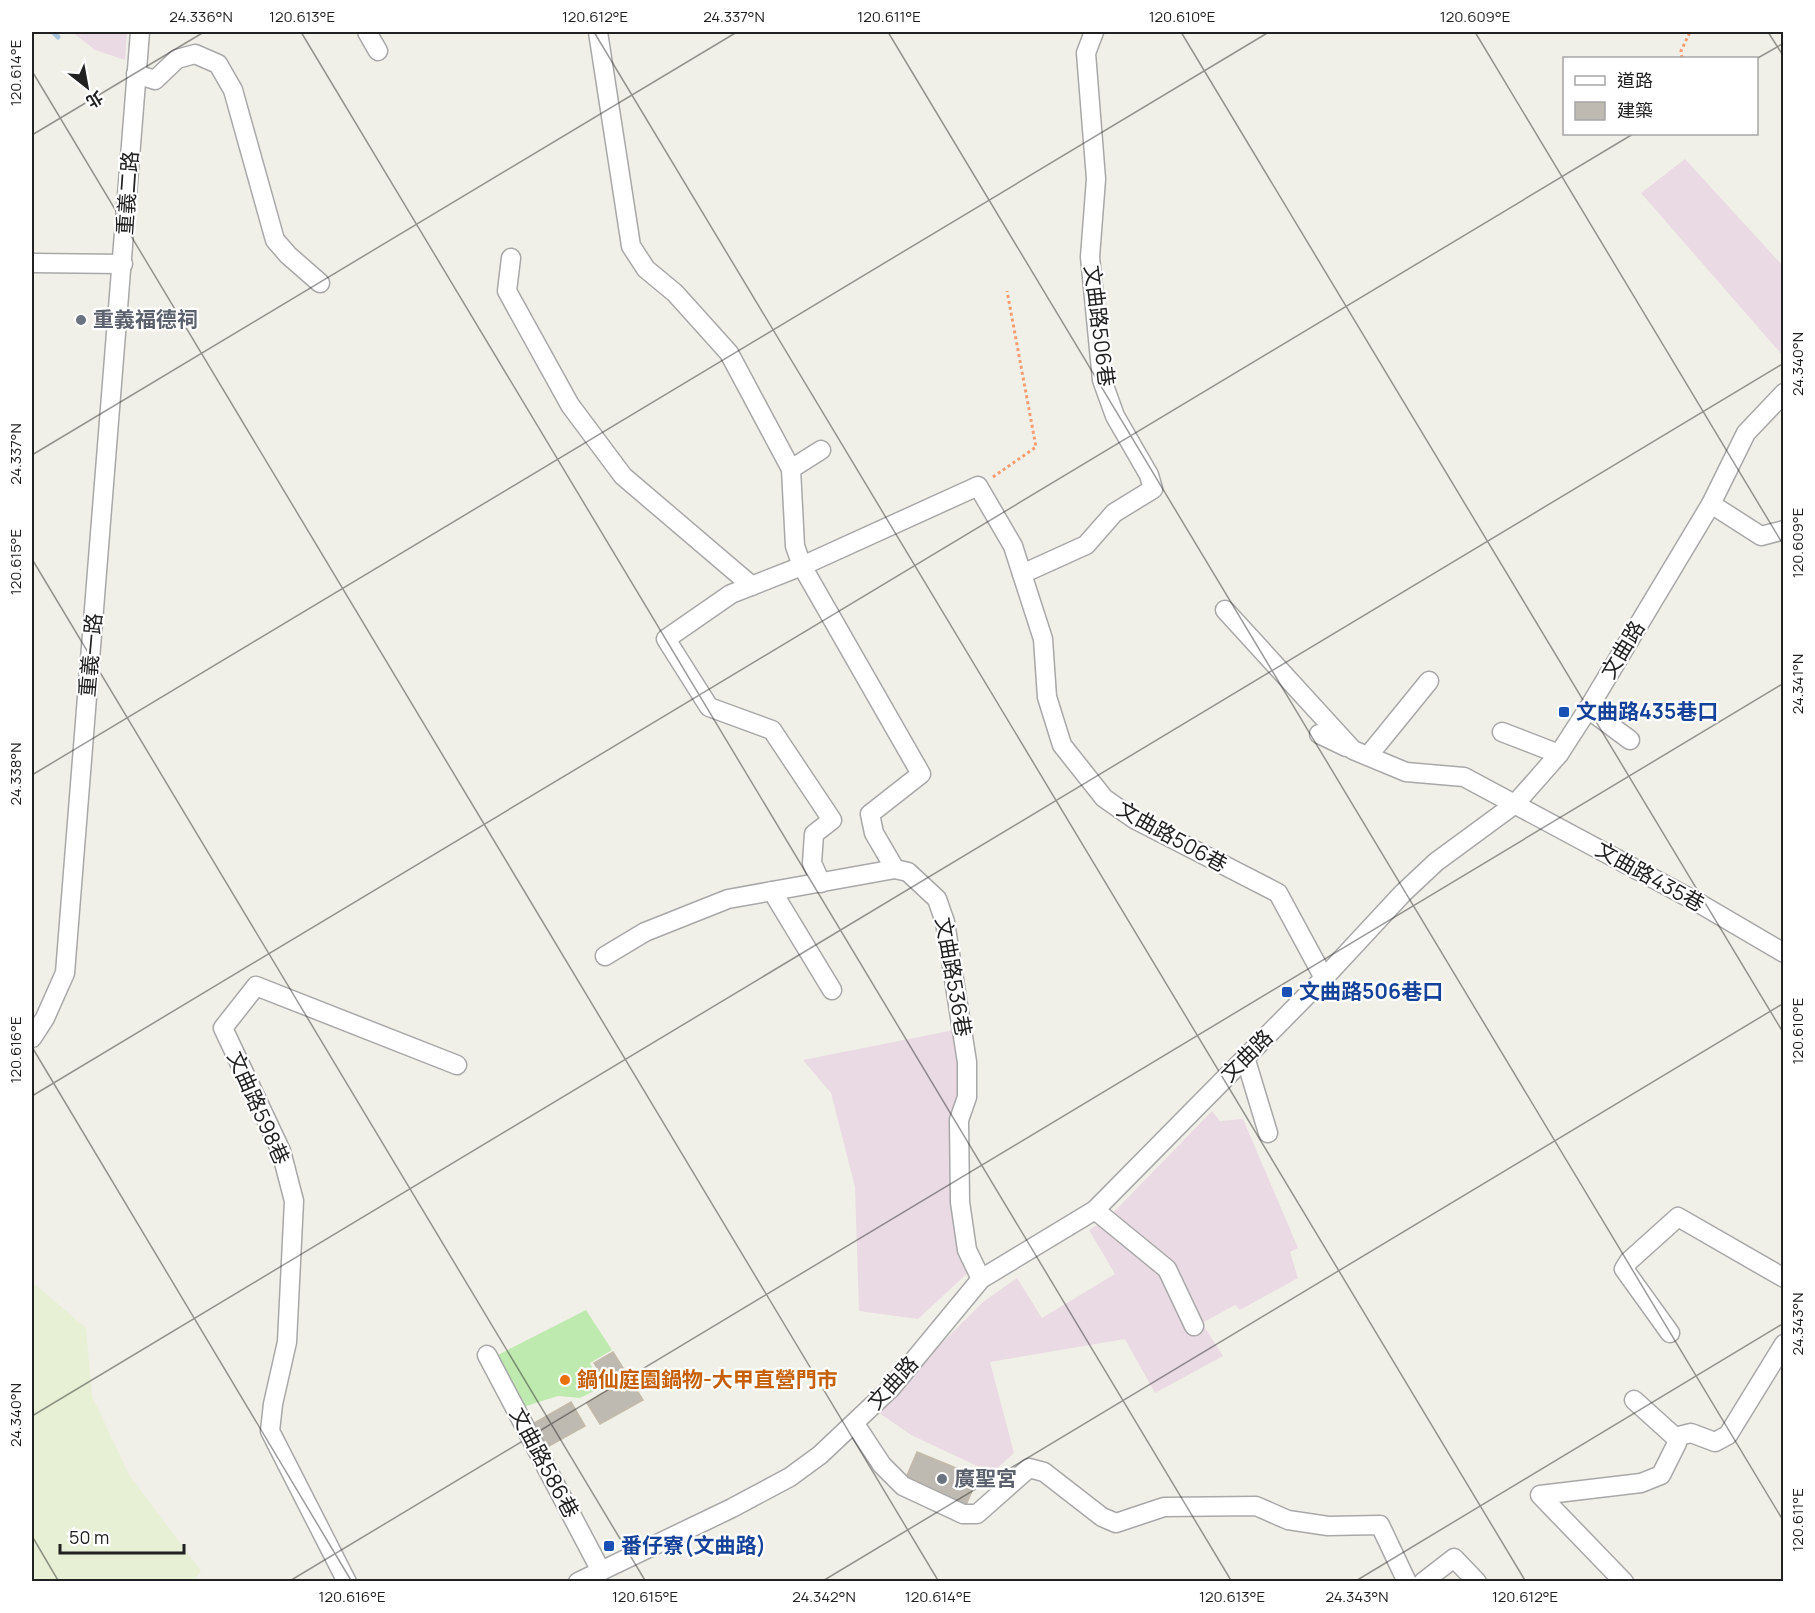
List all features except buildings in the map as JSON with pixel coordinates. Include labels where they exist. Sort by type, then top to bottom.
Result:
[{"type":"street","name":"重義二路","points":[[32,263],[123,264],[140,32]]},
{"type":"street","points":[[367,32],[378,51]]},
{"type":"street","points":[[598,32],[631,246],[646,269],[675,293],[729,353],[791,469],[795,546],[802,566],[921,774],[870,814],[874,833],[895,869],[728,899],[645,932],[605,956]]},
{"type":"street","name":"文曲路506巷","points":[[1022,574],[1086,545],[1114,513],[1153,489],[1149,476],[1115,416],[1102,381],[1090,257],[1096,179],[1086,53],[1094,32]]},
{"type":"street","points":[[136,74],[155,80],[177,58],[195,54],[218,64],[233,90],[276,240],[288,255],[320,284]]},
{"type":"street","points":[[511,258],[507,291],[570,405],[623,476],[752,586]]},
{"type":"street","name":"重義一路","points":[[32,1038],[45,1018],[65,973],[123,264]]},
{"type":"street","name":"文曲路","points":[[578,1581],[790,1477],[820,1455],[891,1388],[981,1279],[1095,1210],[1324,978],[1403,893],[1436,862],[1515,804],[1559,754],[1588,709],[1711,504],[1746,433],[1784,393]]},
{"type":"street","points":[[791,469],[821,450]]},
{"type":"street","points":[[821,883],[812,863],[814,834],[832,820],[772,730],[710,707],[666,639],[731,594],[802,566],[978,486]]},
{"type":"street","name":"文曲路506巷","points":[[978,486],[1013,546],[1043,639],[1047,697],[1062,745],[1104,798],[1134,819],[1278,893],[1324,978]]},
{"type":"street","points":[[1711,504],[1761,536],[1784,530]]},
{"type":"street","points":[[1226,610],[1360,753],[1430,681]]},
{"type":"street","points":[[1588,709],[1630,740]]},
{"type":"street","points":[[1502,732],[1559,754]]},
{"type":"street","name":"文曲路435巷","points":[[1319,734],[1406,772],[1464,777],[1697,902],[1784,953]]},
{"type":"street","name":"文曲路536巷","points":[[895,869],[908,872],[937,898],[945,922],[967,1062],[968,1097],[960,1120],[960,1202],[967,1250],[981,1279]]},
{"type":"street","points":[[772,891],[832,990]]},
{"type":"street","name":"文曲路598巷","points":[[347,1581],[270,1431],[273,1404],[287,1342],[294,1201],[281,1151],[223,1028],[256,986],[457,1065]]},
{"type":"street","points":[[1245,1057],[1268,1132]]},
{"type":"street","points":[[1095,1210],[1167,1269],[1194,1326]]},
{"type":"street","points":[[1670,1334],[1624,1269],[1629,1261],[1677,1217],[1784,1278]]},
{"type":"street","points":[[1676,1437],[1691,1433],[1715,1442],[1728,1435],[1784,1344]]},
{"type":"street","name":"文曲路586巷","points":[[487,1355],[601,1570]]},
{"type":"street","points":[[1624,1581],[1540,1495],[1641,1482],[1661,1475],[1677,1443],[1676,1437],[1634,1400]]},
{"type":"street","points":[[855,1424],[882,1465],[903,1486],[963,1514],[977,1514],[1029,1468],[1044,1472],[1102,1517],[1116,1523],[1164,1507],[1256,1506],[1288,1520],[1328,1526],[1380,1525],[1407,1581]]},
{"type":"street","points":[[1423,1581],[1454,1558],[1477,1581]]},
{"type":"path","points":[[1682,57],[1681,51],[1690,32]]},
{"type":"path","points":[[978,486],[1036,447],[1007,291]]},
{"type":"shaded area","points":[[72,32],[127,32],[125,60],[95,50]]},
{"type":"shaded area","points":[[1685,159],[1783,266],[1783,356],[1641,193]]},
{"type":"shaded area","points":[[959,1029],[958,1112],[973,1268],[918,1319],[859,1311],[855,1187],[831,1093],[803,1060]]},
{"type":"shaded area","points":[[1212,1111],[1220,1121],[1243,1119],[1298,1248],[1290,1252],[1298,1278],[1240,1310],[1235,1305],[1202,1323],[1223,1356],[1155,1393],[1125,1339],[990,1362],[1014,1453],[992,1473],[911,1435],[875,1410],[983,1302],[1017,1278],[1042,1318],[1115,1274],[1089,1230],[1106,1220]]},
{"type":"green space","points":[[32,1282],[86,1328],[92,1396],[129,1475],[201,1571],[194,1581],[32,1581]]},
{"type":"green space","points":[[586,1310],[612,1350],[590,1363],[602,1387],[580,1398],[558,1396],[520,1408],[494,1357]]},
{"type":"waterway","points":[[53,32],[58,37]]},
{"type":"place","name":"重義福德祠","points":[[81,320]]},
{"type":"place","name":"文曲路435巷口","points":[[1564,712]]},
{"type":"place","name":"文曲路506巷口","points":[[1287,992]]},
{"type":"place","name":"鍋仙庭園鍋物-大甲直營門市","points":[[565,1380]]},
{"type":"place","name":"廣聖宮","points":[[942,1479]]},
{"type":"place","name":"番仔寮(文曲路)","points":[[609,1546]]}]
